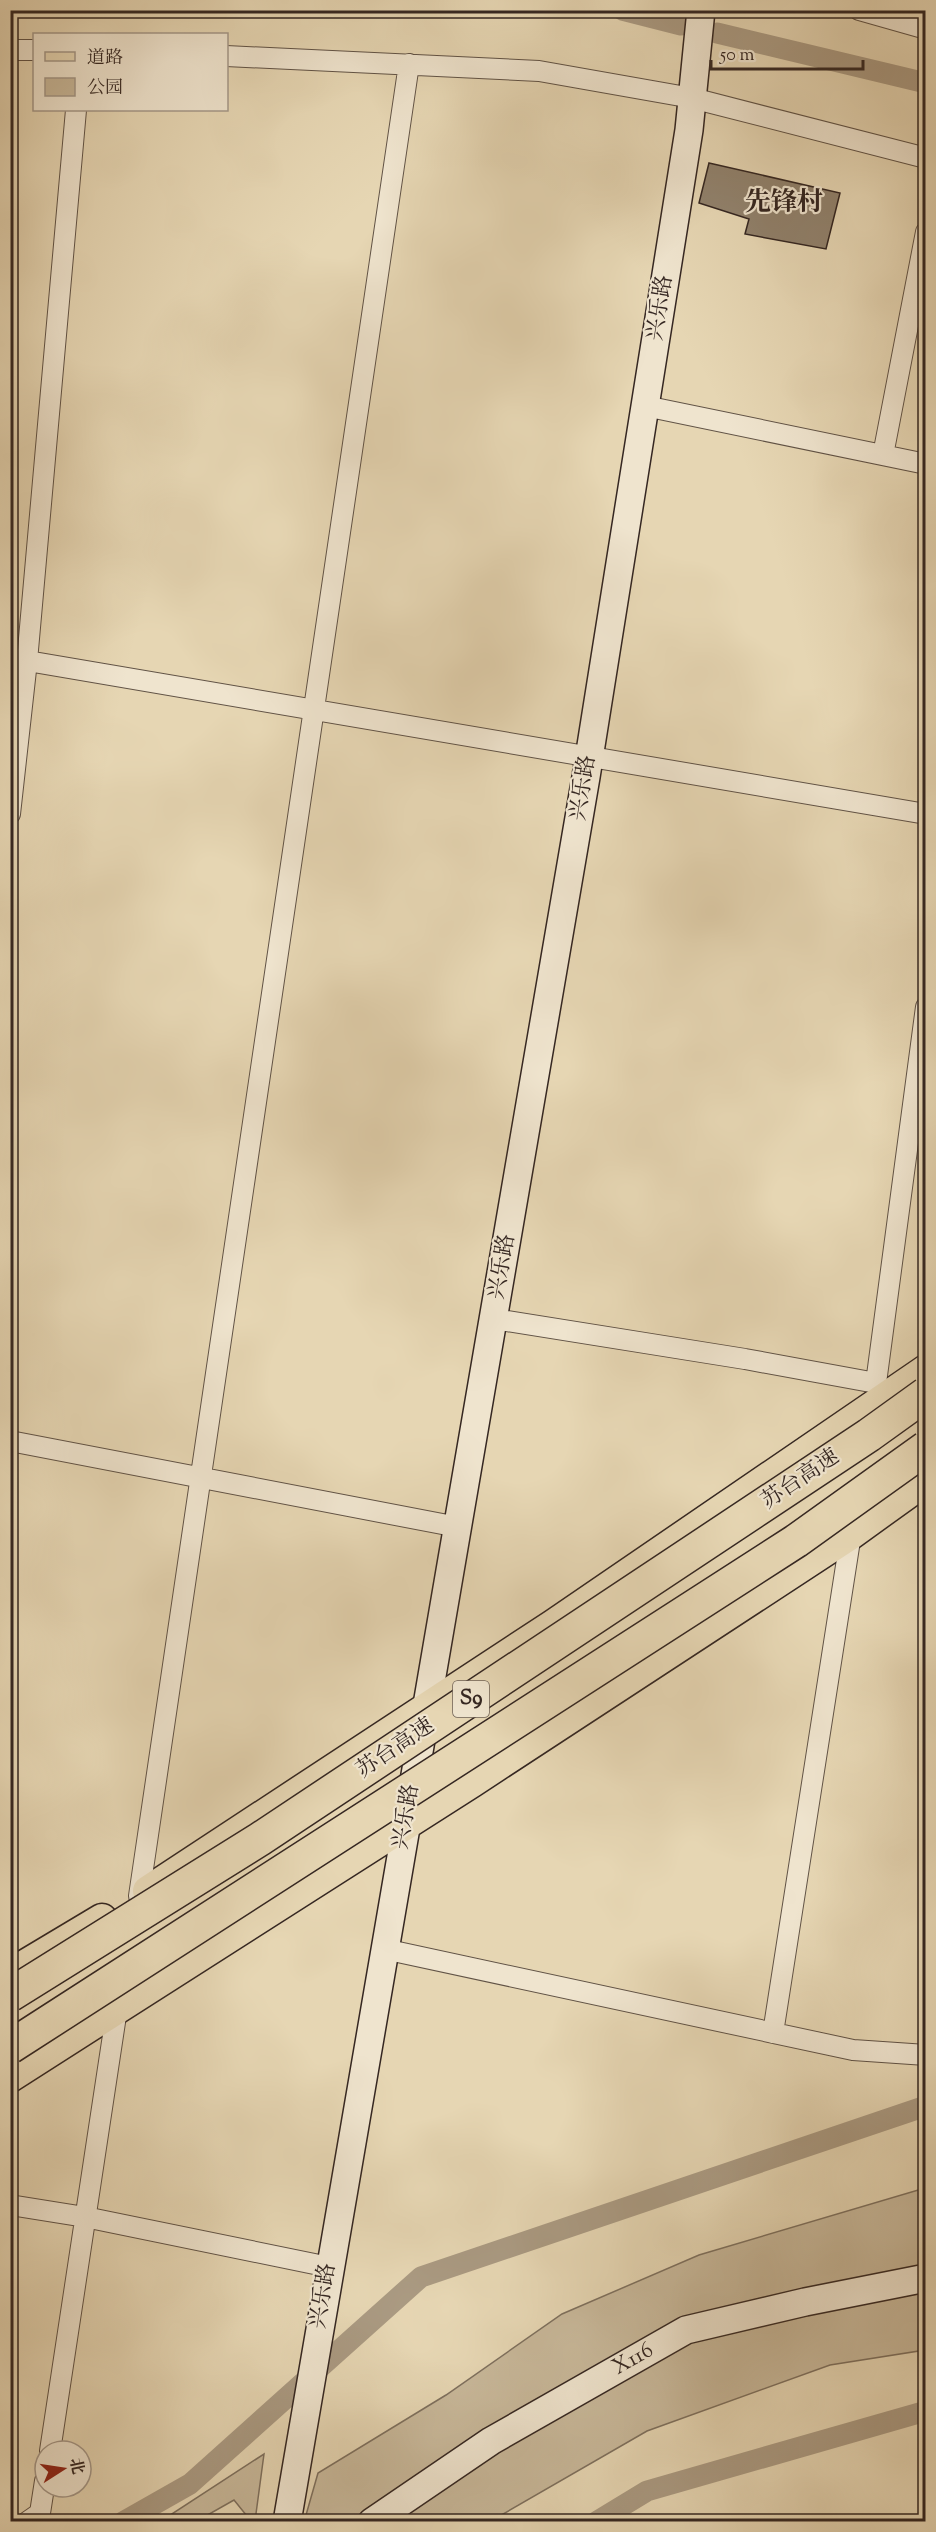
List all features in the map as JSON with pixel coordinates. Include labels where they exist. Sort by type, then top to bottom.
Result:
[{"type":"highway","name":"苏台高速","points":[[10,1995],[260,1839],[869,1435],[926,1394]]},
{"type":"highway","name":"苏台高速","points":[[10,2047],[796,1541],[926,1448]]},
{"type":"main road","name":"兴乐路","points":[[287,2522],[590,755],[689,130],[701,10]]},
{"type":"main road","points":[[10,1974],[139,1896],[553,1625],[926,1370]]},
{"type":"main road","points":[[10,2077],[406,1824],[851,1534],[926,1480]]},
{"type":"main road","name":"X116","points":[[372,2522],[491,2441],[687,2330],[805,2302],[926,2278]]},
{"type":"street","points":[[859,10],[926,29]]},
{"type":"street","points":[[10,50],[33,50]]},
{"type":"street","points":[[228,56],[538,71],[692,98],[926,158]]},
{"type":"street","points":[[139,1896],[409,64]]},
{"type":"street","points":[[10,814],[19,659],[76,111]]},
{"type":"street","points":[[883,455],[926,232]]},
{"type":"street","points":[[645,406],[926,464]]},
{"type":"street","points":[[19,659],[926,814]]},
{"type":"street","points":[[494,1319],[745,1359],[876,1383],[926,1007]]},
{"type":"street","points":[[10,1440],[458,1527]]},
{"type":"street","points":[[772,2033],[851,1534]]},
{"type":"street","points":[[384,1949],[853,2050],[926,2055]]},
{"type":"street","points":[[52,2439],[117,2009]]},
{"type":"street","points":[[10,2205],[85,2217],[329,2267]]},
{"type":"street","points":[[27,2522],[40,2513],[42,2499]]},
{"type":"green space","points":[[925,2188],[925,2350],[830,2365],[647,2431],[491,2521],[304,2522],[318,2473],[446,2395],[562,2314],[699,2255]]},
{"type":"green space","points":[[264,2454],[255,2521],[251,2521],[234,2500],[197,2521],[161,2521]]},
{"type":"building","name":"先锋村","points":[[709,163],[840,193],[826,249],[745,234],[749,219],[699,203]]},
{"type":"waterway","points":[[622,10],[681,25]]},
{"type":"waterway","points":[[717,33],[926,83]]},
{"type":"waterway","points":[[123,2522],[190,2484],[421,2277],[926,2106]]},
{"type":"waterway","points":[[596,2522],[647,2491],[926,2411]]},
{"type":"district","name":"先锋村","points":[[784,203]]}]
